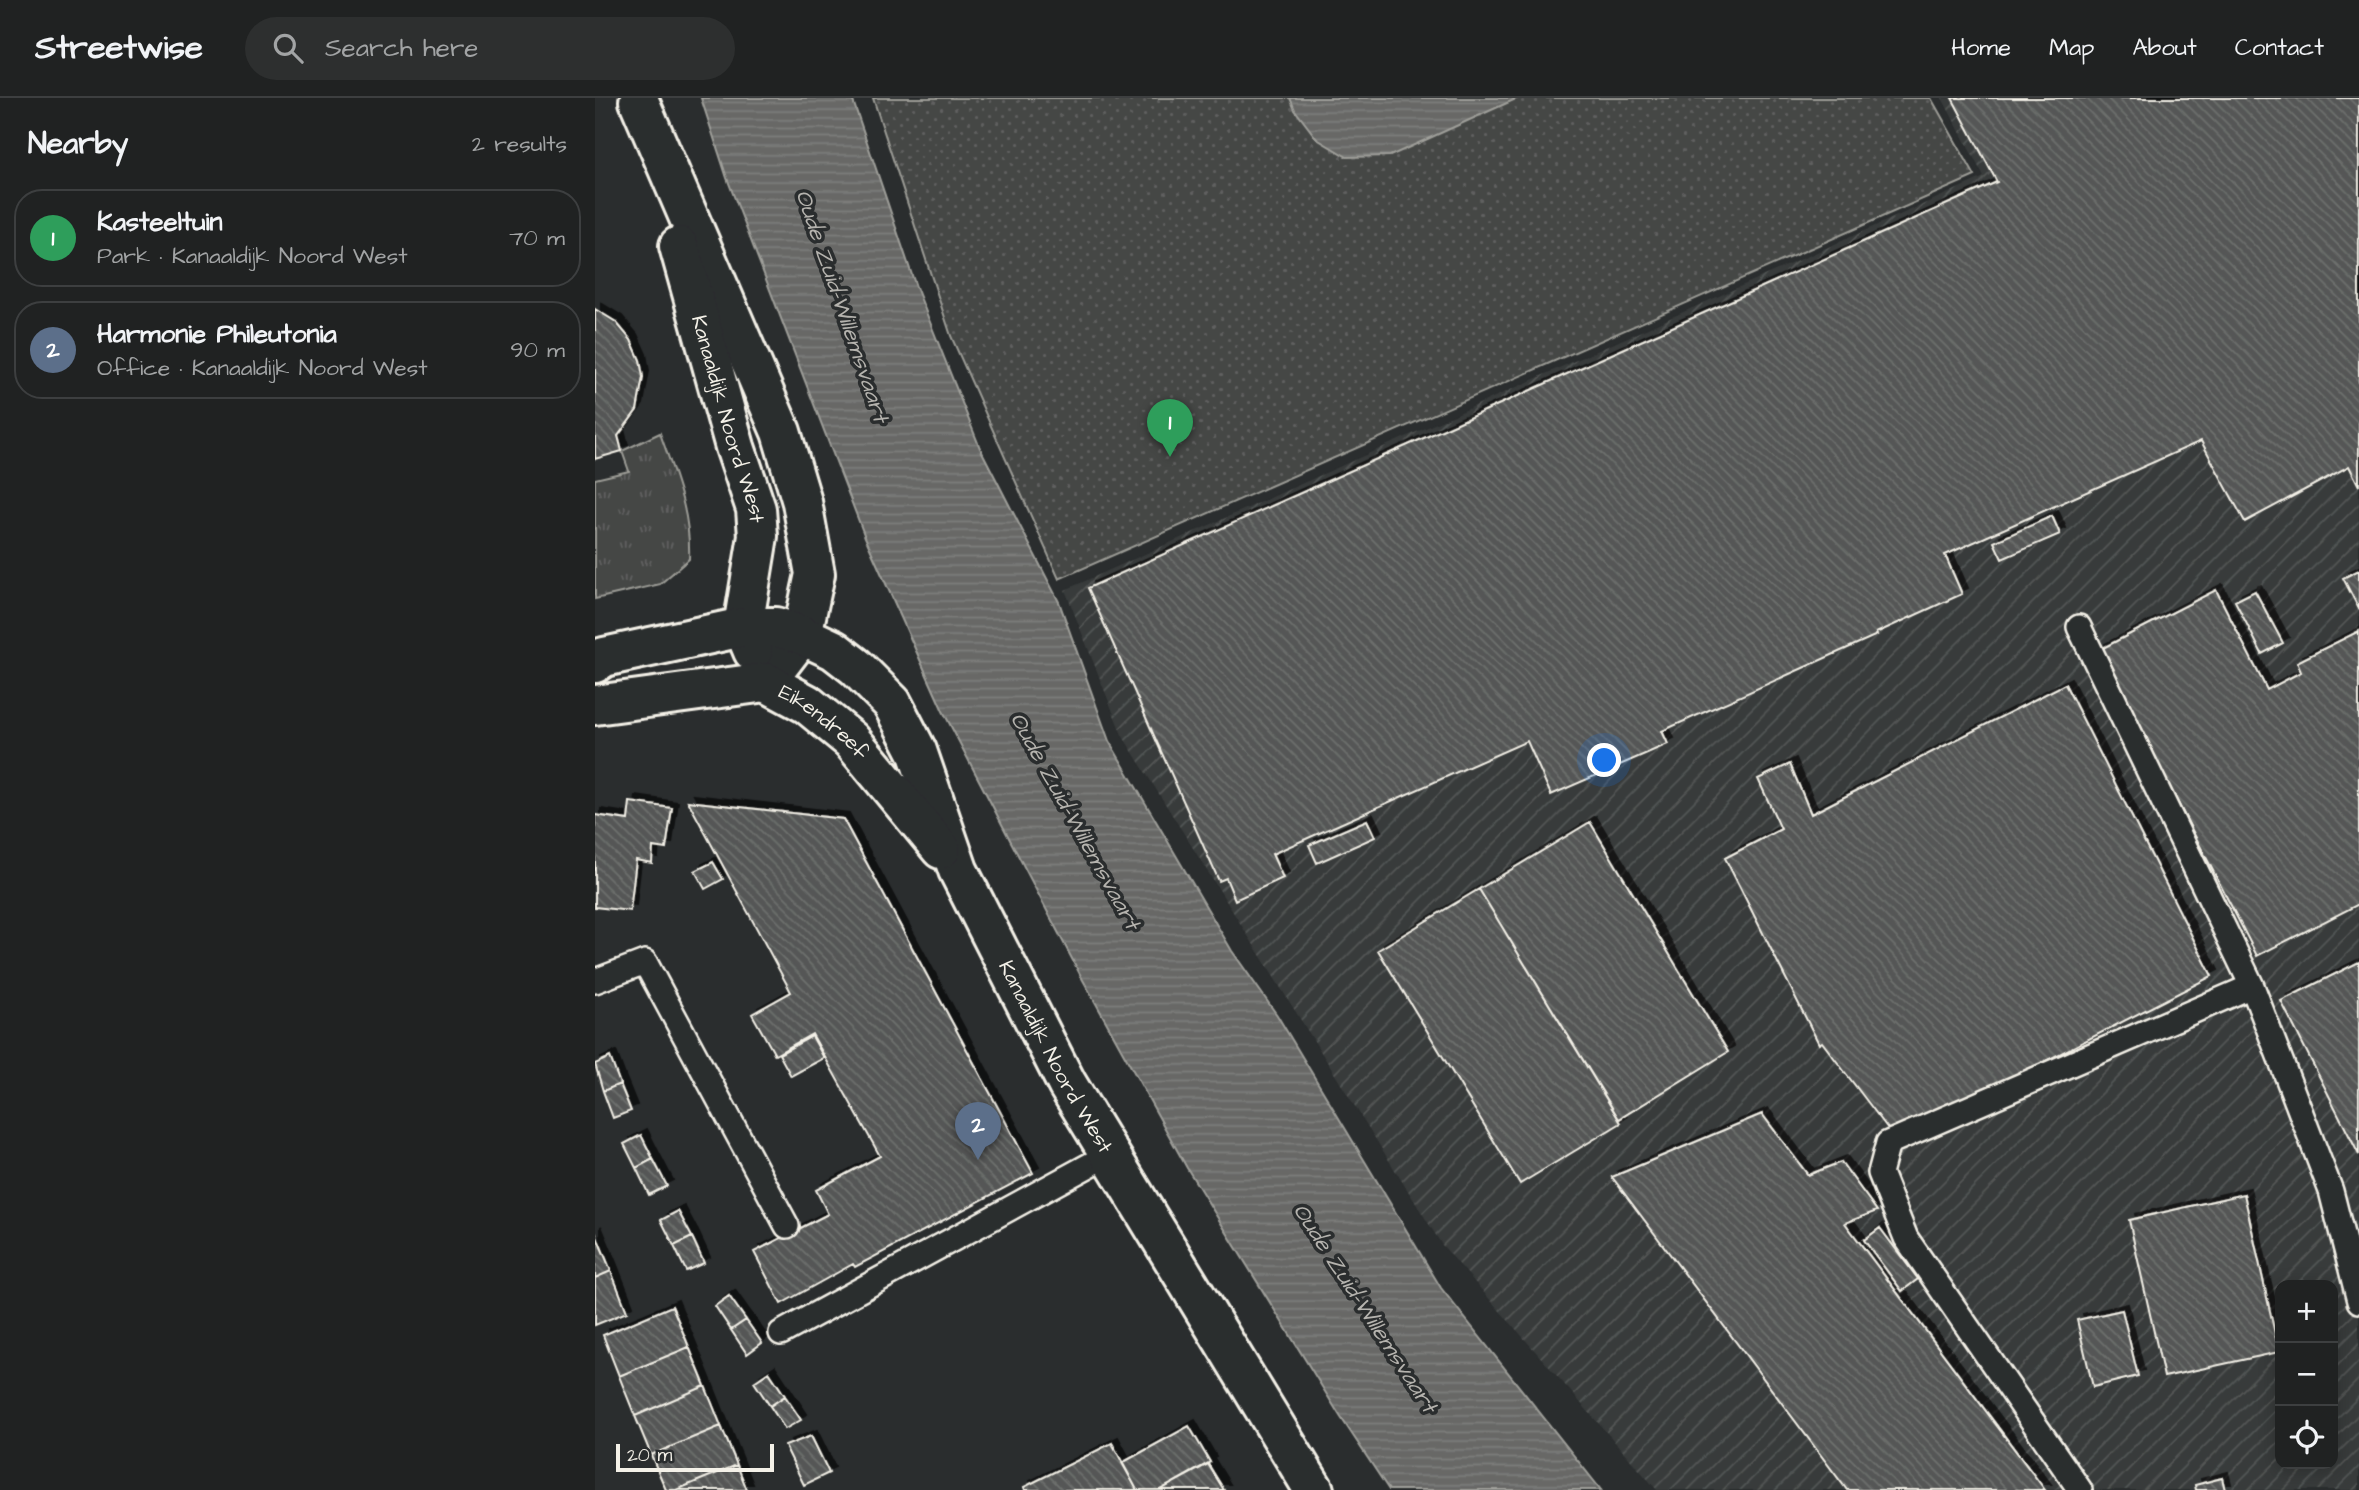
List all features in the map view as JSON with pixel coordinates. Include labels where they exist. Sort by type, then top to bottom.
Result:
[{"type":"street","name":"Kanaaldijk Noord West","points":[[638,99],[731,434],[756,509],[758,536],[743,627]]},
{"type":"street","name":"Kanaaldijk Noord West","points":[[638,99],[781,432],[801,502],[815,574],[802,635],[766,682]]},
{"type":"street","points":[[595,663],[604,657],[743,627],[776,627],[802,635]]},
{"type":"street","points":[[743,627],[766,682]]},
{"type":"street","name":"Kanaaldijk Noord West","points":[[802,635],[841,655],[892,703],[917,751],[958,870],[1067,1084],[1314,1490]]},
{"type":"street","name":"Eikendreef","points":[[595,705],[766,682],[807,704],[851,740],[958,870]]},
{"type":"lane","points":[[2079,627],[2252,986],[2331,1191],[2359,1301]]},
{"type":"lane","points":[[595,981],[645,962],[787,1226]]},
{"type":"lane","points":[[2080,1490],[1906,1238],[1880,1173],[1888,1143],[2252,986]]},
{"type":"lane","points":[[782,1333],[1108,1155]]},
{"type":"shaded area","points":[[1942,98],[2359,98],[2359,1490],[1657,1490],[1442,1245],[1122,735],[1065,590],[1984,177]]},
{"type":"green space","points":[[873,98],[1931,98],[1975,176],[1059,579],[951,336]]},
{"type":"green space","points":[[660,433],[685,510],[689,559],[660,584],[595,599],[595,479],[629,471],[622,451]]},
{"type":"water","name":"Oude Zuid-Willemsvaart","points":[[701,98],[852,98],[916,287],[980,448],[1059,602],[1109,741],[1232,951],[1277,1015],[1441,1288],[1601,1490],[1389,1490],[1340,1416],[1187,1168],[1083,980],[943,711],[865,537],[727,178]]},
{"type":"water","points":[[1290,98],[1518,98],[1390,156],[1347,157],[1317,139],[1295,110]]},
{"type":"building","points":[[1952,98],[2359,98],[2359,486],[2349,466],[2245,522],[2201,441],[1945,555],[1962,594],[1662,731],[1668,744],[1551,795],[1527,741],[1272,854],[1283,878],[1235,900],[1226,878],[1219,881],[1088,588],[1997,182]]},
{"type":"building","points":[[595,309],[616,322],[631,340],[640,360],[643,377],[637,410],[618,436],[622,451],[595,459]]},
{"type":"building","points":[[2052,516],[2060,534],[2002,559],[1994,542]]},
{"type":"building","points":[[2359,570],[2359,609],[2343,578]]},
{"type":"building","points":[[2216,590],[2267,690],[2301,672],[2297,662],[2359,631],[2359,904],[2257,956],[2099,650]]},
{"type":"building","points":[[2255,591],[2283,643],[2262,654],[2235,601]]},
{"type":"building","points":[[2065,684],[2212,976],[1895,1138],[1822,1042],[1819,1044],[1725,858],[1781,829],[1758,779],[1790,764],[1811,814]]},
{"type":"building","points":[[688,801],[843,819],[1033,1173],[855,1267],[853,1264],[781,1304],[754,1252],[828,1214],[816,1190],[880,1156],[812,1034],[775,1055],[752,1014],[791,992]]},
{"type":"building","points":[[630,802],[672,808],[666,849],[653,847],[652,863],[636,860],[630,911],[595,907],[595,815],[628,820]]},
{"type":"building","points":[[1367,820],[1375,837],[1317,863],[1309,845]]},
{"type":"building","points":[[1590,822],[1728,1052],[1619,1119],[1479,889]]},
{"type":"building","points":[[713,862],[723,879],[705,889],[695,871]]},
{"type":"building","points":[[1479,889],[1621,1123],[1520,1184],[1378,950]]},
{"type":"building","points":[[2359,962],[2359,1155],[2281,1001]]},
{"type":"building","points":[[812,1036],[824,1058],[791,1076],[779,1054]]},
{"type":"building","points":[[610,1057],[620,1084],[603,1091],[595,1064]]},
{"type":"building","points":[[620,1084],[631,1111],[613,1118],[603,1091]]},
{"type":"building","points":[[1762,1114],[1808,1175],[1841,1162],[1877,1211],[1845,1223],[2045,1490],[1847,1490],[1612,1177]]},
{"type":"building","points":[[641,1135],[653,1159],[636,1168],[624,1144]]},
{"type":"building","points":[[653,1159],[667,1186],[649,1195],[636,1168]]},
{"type":"building","points":[[2244,1194],[2275,1334],[2275,1353],[2164,1377],[2129,1220]]},
{"type":"building","points":[[678,1211],[692,1237],[674,1246],[661,1220]]},
{"type":"building","points":[[1880,1228],[1918,1279],[1902,1291],[1864,1240]]},
{"type":"building","points":[[595,1232],[611,1271],[595,1278]]},
{"type":"building","points":[[692,1237],[704,1263],[686,1271],[674,1246]]},
{"type":"building","points":[[611,1271],[627,1312],[595,1325],[595,1278]]},
{"type":"building","points":[[729,1296],[746,1320],[731,1330],[715,1306]]},
{"type":"building","points":[[672,1306],[689,1347],[619,1376],[603,1335]]},
{"type":"building","points":[[2122,1310],[2138,1376],[2093,1387],[2077,1320]]},
{"type":"building","points":[[746,1320],[762,1343],[747,1354],[731,1330]]},
{"type":"building","points":[[689,1347],[705,1386],[635,1416],[619,1376]]},
{"type":"building","points":[[769,1372],[785,1396],[770,1406],[754,1382]]},
{"type":"building","points":[[705,1386],[721,1426],[651,1455],[635,1416]]},
{"type":"building","points":[[785,1396],[801,1420],[785,1429],[770,1406]]},
{"type":"building","points":[[721,1426],[737,1465],[676,1490],[666,1490],[651,1455]]},
{"type":"building","points":[[1189,1426],[1210,1462],[1160,1490],[1137,1490],[1122,1463]]},
{"type":"building","points":[[811,1436],[829,1473],[804,1485],[785,1446]]},
{"type":"building","points":[[1112,1443],[1137,1490],[1025,1490],[1024,1487]]},
{"type":"building","points":[[1208,1464],[1224,1490],[1160,1490]]},
{"type":"building","points":[[737,1465],[747,1490],[676,1490]]},
{"type":"building","points":[[2222,1478],[2225,1490],[2196,1490],[2195,1485]]},
{"type":"place","name":"Kasteeltuin","points":[[1170,457]]},
{"type":"place","name":"Harmonie Phileutonia","points":[[978,1160]]}]
